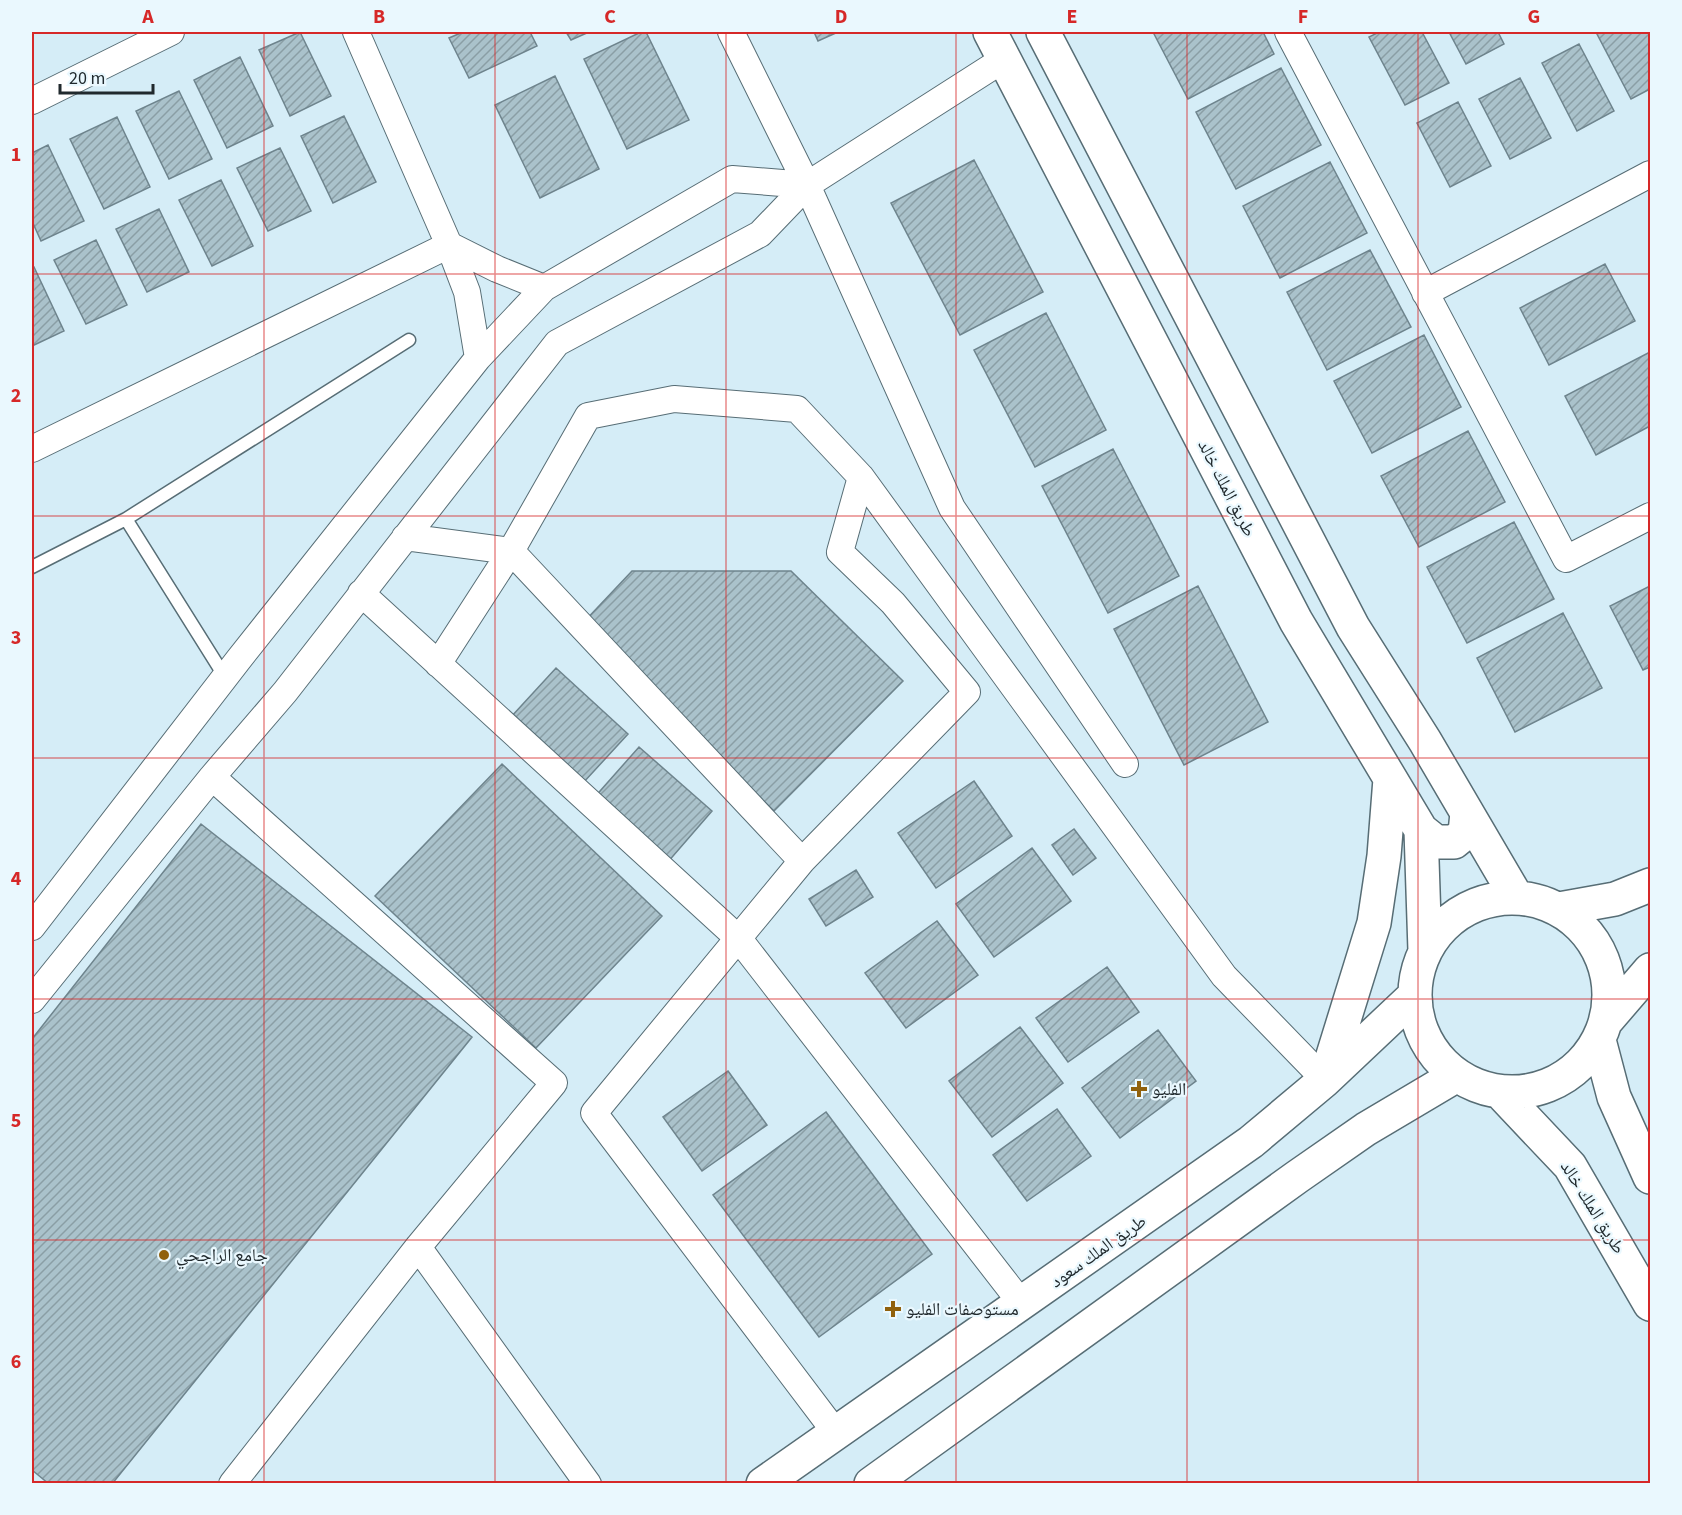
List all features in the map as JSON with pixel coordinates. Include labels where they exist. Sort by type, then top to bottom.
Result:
[{"type":"main road","points":[[1043,32],[1353,627],[1517,898]]},
{"type":"main road","name":"طريق الملك خالد","points":[[997,45],[1296,621],[1421,830],[1425,951]]},
{"type":"main road","points":[[1325,1080],[1374,923],[1384,856],[1390,779]]},
{"type":"main road","points":[[1421,830],[1436,842],[1454,842],[1465,833],[1467,813]]},
{"type":"main road","points":[[1559,909],[1615,899],[1650,885]]},
{"type":"main road","points":[[1650,970],[1603,1030],[1582,1064],[1558,1082],[1530,1091],[1500,1092],[1457,1075],[1434,1054],[1419,1027],[1414,996],[1417,973],[1425,951],[1448,922],[1456,917],[1480,903],[1517,898],[1538,901],[1559,909],[1584,929],[1602,956],[1610,988],[1603,1030],[1614,1097],[1650,1177]]},
{"type":"main road","name":"طريق الملك سعود","points":[[763,1484],[1251,1142],[1325,1080],[1414,996]]},
{"type":"main road","points":[[871,1484],[1366,1128],[1457,1075]]},
{"type":"main road","name":"طريق الملك خالد","points":[[1500,1092],[1570,1166],[1650,1304]]},
{"type":"street","points":[[32,101],[171,32]]},
{"type":"street","points":[[356,32],[467,292],[478,358]]},
{"type":"street","points":[[731,32],[807,185],[952,508],[1125,764]]},
{"type":"street","points":[[1288,32],[1566,559],[1650,516]]},
{"type":"street","points":[[32,1000],[212,777],[285,692],[557,343],[760,234],[807,185],[997,45]]},
{"type":"street","points":[[1425,293],[1650,174]]},
{"type":"street","points":[[32,927],[225,676],[478,358],[544,288],[732,179],[807,185]]},
{"type":"street","points":[[448,244],[497,269],[544,288]]},
{"type":"street","points":[[32,449],[448,244]]},
{"type":"street","points":[[438,664],[511,551],[588,416],[674,399],[797,409],[861,477],[1224,976],[1325,1080]]},
{"type":"street","points":[[836,1432],[594,1113],[802,861],[967,692],[893,603],[840,552],[861,477]]},
{"type":"street","points":[[405,537],[511,551],[802,861]]},
{"type":"street","points":[[361,593],[738,939],[1022,1304]]},
{"type":"street","points":[[212,777],[554,1083],[418,1247],[232,1484]]},
{"type":"street","points":[[418,1247],[588,1484]]},
{"type":"lane","points":[[32,567],[126,519],[409,340]]},
{"type":"lane","points":[[126,519],[225,676]]},
{"type":"building","points":[[300,32],[331,96],[290,116],[259,50]]},
{"type":"building","points":[[463,32],[530,32],[537,46],[469,78],[449,38]]},
{"type":"building","points":[[566,32],[589,32],[571,40]]},
{"type":"building","points":[[641,32],[646,32],[689,120],[627,149],[584,59]]},
{"type":"building","points":[[814,32],[838,32],[818,41]]},
{"type":"building","points":[[1153,32],[1263,32],[1274,54],[1188,99]]},
{"type":"building","points":[[1379,32],[1422,32],[1449,83],[1405,105],[1369,37]]},
{"type":"building","points":[[1449,32],[1498,32],[1504,44],[1466,64]]},
{"type":"building","points":[[1601,32],[1650,32],[1650,89],[1631,99],[1597,34]]},
{"type":"building","points":[[1579,44],[1614,111],[1577,131],[1542,63]]},
{"type":"building","points":[[240,57],[273,126],[227,148],[194,80]]},
{"type":"building","points":[[1281,68],[1321,145],[1236,189],[1196,112]]},
{"type":"building","points":[[555,76],[599,169],[540,198],[495,105]]},
{"type":"building","points":[[1520,78],[1551,138],[1510,159],[1479,99]]},
{"type":"building","points":[[179,91],[212,159],[169,179],[136,111]]},
{"type":"building","points":[[1458,102],[1491,166],[1450,187],[1417,123]]},
{"type":"building","points":[[344,116],[376,182],[333,203],[301,136]]},
{"type":"building","points":[[117,117],[150,187],[104,209],[70,139]]},
{"type":"building","points":[[48,145],[84,221],[41,241],[32,221],[32,153]]},
{"type":"building","points":[[280,148],[311,211],[268,231],[237,168]]},
{"type":"building","points":[[974,160],[1043,292],[960,335],[891,203]]},
{"type":"building","points":[[1330,162],[1367,233],[1280,278],[1243,206]]},
{"type":"building","points":[[221,180],[253,246],[212,266],[179,200]]},
{"type":"building","points":[[159,209],[189,272],[147,292],[116,229]]},
{"type":"building","points":[[96,240],[127,305],[86,324],[54,260]]},
{"type":"building","points":[[1370,250],[1411,327],[1327,370],[1287,292]]},
{"type":"building","points":[[1605,264],[1635,321],[1549,365],[1520,308]]},
{"type":"building","points":[[34,267],[64,331],[32,346],[32,268]]},
{"type":"building","points":[[1046,313],[1106,430],[1035,467],[974,350]]},
{"type":"building","points":[[1424,335],[1461,407],[1372,453],[1334,381]]},
{"type":"building","points":[[1650,352],[1650,426],[1596,455],[1565,396]]},
{"type":"building","points":[[1468,431],[1505,502],[1419,547],[1381,476]]},
{"type":"building","points":[[1113,449],[1179,576],[1108,613],[1042,486]]},
{"type":"building","points":[[1514,522],[1554,599],[1467,643],[1427,567]]},
{"type":"building","points":[[632,571],[791,571],[903,681],[774,811],[582,624]]},
{"type":"building","points":[[1198,586],[1268,722],[1184,765],[1114,629]]},
{"type":"building","points":[[1650,586],[1650,667],[1643,670],[1610,606]]},
{"type":"building","points":[[1563,613],[1602,688],[1515,732],[1477,658]]},
{"type":"building","points":[[556,668],[628,734],[583,783],[511,717]]},
{"type":"building","points":[[639,747],[712,811],[667,863],[593,799]]},
{"type":"building","points":[[502,764],[662,916],[536,1048],[375,896]]},
{"type":"building","points":[[974,781],[1012,836],[936,888],[898,833]]},
{"type":"building","name":"جامع الراجحي","points":[[201,824],[472,1037],[112,1484],[49,1484],[32,1470],[32,1039]]},
{"type":"building","points":[[1074,829],[1096,858],[1073,875],[1052,845]]},
{"type":"building","points":[[1032,848],[1071,901],[994,957],[956,904]]},
{"type":"building","points":[[856,870],[873,897],[826,926],[809,899]]},
{"type":"building","points":[[937,921],[978,975],[906,1028],[865,973]]},
{"type":"building","points":[[1107,967],[1139,1012],[1068,1062],[1036,1018]]},
{"type":"building","points":[[1020,1027],[1063,1083],[992,1137],[949,1081]]},
{"type":"building","points":[[1158,1030],[1196,1081],[1120,1138],[1082,1088]]},
{"type":"building","points":[[728,1071],[767,1125],[702,1171],[663,1117]]},
{"type":"building","points":[[1057,1109],[1091,1156],[1027,1201],[993,1155]]},
{"type":"building","points":[[826,1112],[932,1254],[819,1337],[713,1195]]},
{"type":"place","name":"الفليو","points":[[1139,1089]]},
{"type":"place","name":"جامع الراجحي","points":[[164,1255]]},
{"type":"place","name":"مستوصفات الفليو","points":[[893,1309]]}]
